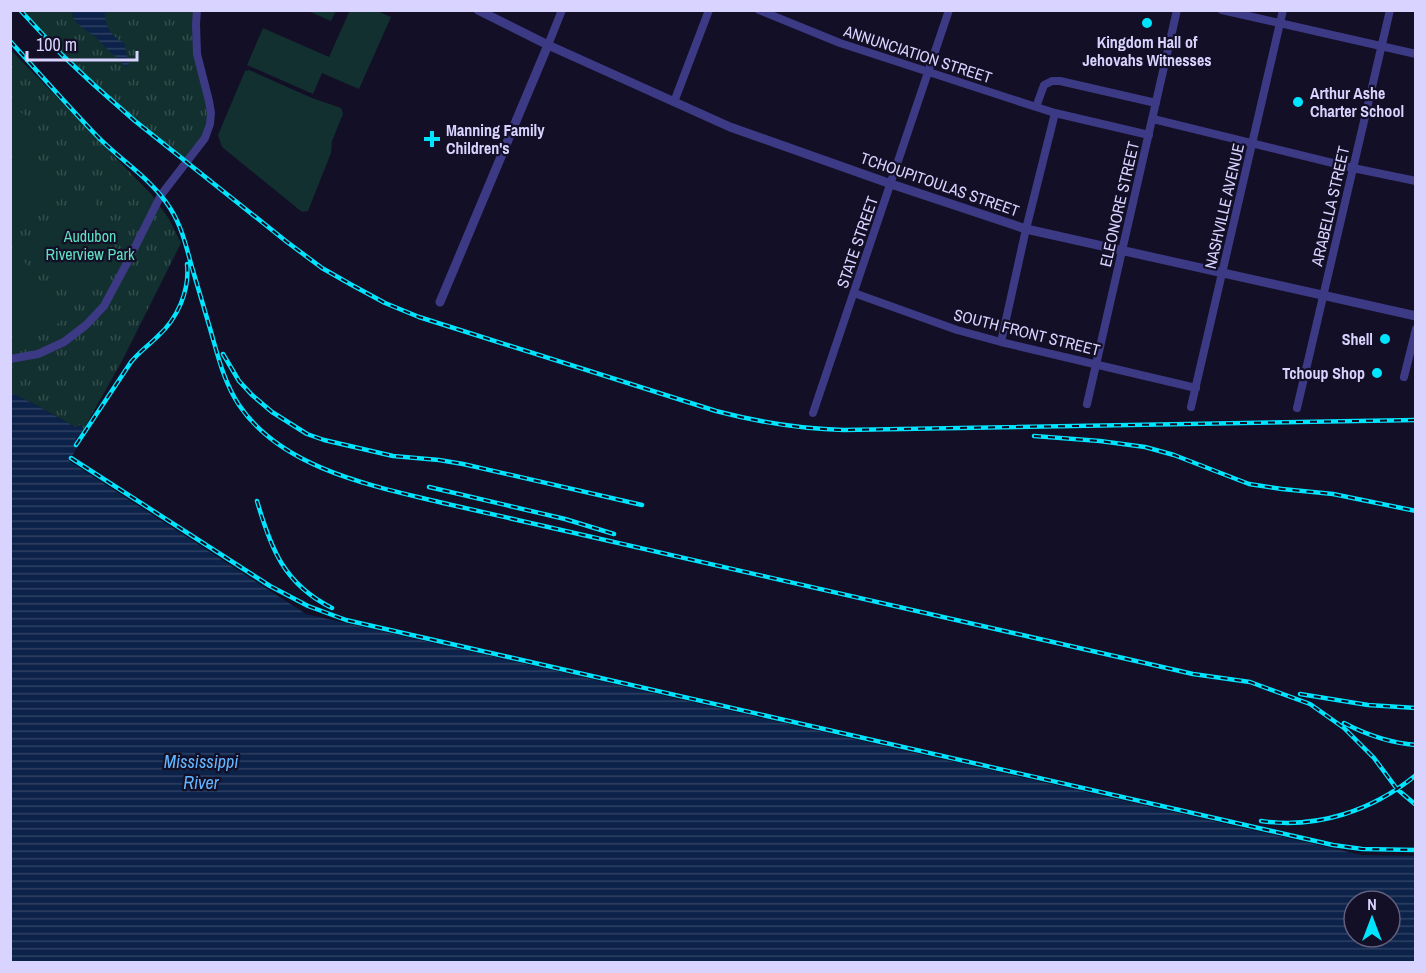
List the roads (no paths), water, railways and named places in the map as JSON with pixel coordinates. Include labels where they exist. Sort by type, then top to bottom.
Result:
[{"type":"street","points":[[10,358],[38,354],[64,342],[86,325],[104,306],[161,195],[206,138],[211,113],[198,54],[197,10]]},
{"type":"street","name":"TCHOUPITOULAS STREET","points":[[478,10],[548,45],[730,127],[1026,229],[1416,316]]},
{"type":"street","points":[[440,302],[562,10]]},
{"type":"street","points":[[674,102],[709,10]]},
{"type":"street","name":"ANNUNCIATION STREET","points":[[759,10],[840,43],[1054,113],[1149,135]]},
{"type":"street","name":"STATE STREET","points":[[813,414],[949,10]]},
{"type":"street","name":"ELEONORE STREET","points":[[1087,404],[1177,10]]},
{"type":"street","points":[[1222,10],[1416,54]]},
{"type":"street","name":"NASHVILLE AVENUE","points":[[1191,407],[1283,10]]},
{"type":"street","name":"ARABELLA STREET","points":[[1297,408],[1390,10]]},
{"type":"street","points":[[1036,107],[1044,85],[1052,81],[1156,103]]},
{"type":"street","points":[[1001,342],[1054,113]]},
{"type":"street","points":[[1153,119],[1353,168],[1416,181]]},
{"type":"street","name":"SOUTH FRONT STREET","points":[[854,293],[957,330],[1196,388]]},
{"type":"street","points":[[1404,376],[1416,329]]},
{"type":"water","points":[[72,11],[104,11],[109,30],[124,43],[129,65],[126,67],[93,35],[78,24],[73,18]]},
{"type":"water","name":"Mississippi River","points":[[11,393],[75,427],[82,425],[83,430],[75,440],[78,446],[69,461],[306,614],[1362,855],[1415,856],[1415,962],[11,962]]},
{"type":"railway","points":[[20,10],[61,54],[135,121],[322,268],[385,303],[419,317],[716,411],[779,424],[844,430],[1416,420]]},
{"type":"railway","points":[[10,41],[96,135],[163,198],[183,235],[221,366],[233,396],[257,427],[279,445],[304,460],[331,472],[388,490],[443,503],[1193,674],[1250,682],[1310,704],[1344,728],[1374,758],[1397,789],[1416,805]]},
{"type":"railway","points":[[76,445],[131,362],[165,329],[176,313],[184,294],[187,264]]},
{"type":"railway","points":[[223,354],[239,381],[252,395],[272,412],[307,434],[393,456],[463,464],[642,505]]},
{"type":"railway","points":[[1034,436],[1145,447],[1174,455],[1249,484],[1333,494],[1416,511]]},
{"type":"railway","points":[[71,458],[270,586],[308,606],[346,620],[1333,845],[1362,849],[1416,850]]},
{"type":"railway","points":[[429,487],[565,519],[614,534]]},
{"type":"railway","points":[[257,501],[268,535],[282,564],[302,588],[332,608]]},
{"type":"railway","points":[[1300,694],[1368,705],[1416,708]]},
{"type":"railway","points":[[1344,723],[1379,738],[1416,745]]},
{"type":"railway","points":[[1261,821],[1303,822],[1343,814],[1381,798],[1416,775]]},
{"type":"place","name":"Kingdom Hall of Jehovahs Witnesses","points":[[1147,23]]},
{"type":"place","name":"Arthur Ashe Charter School","points":[[1298,102]]},
{"type":"place","name":"Manning Family Children's","points":[[432,139]]},
{"type":"place","name":"Shell","points":[[1385,339]]},
{"type":"place","name":"Tchoup Shop","points":[[1377,373]]},
{"type":"park label","name":"Audubon Riverview Park","points":[[90,245]]}]
